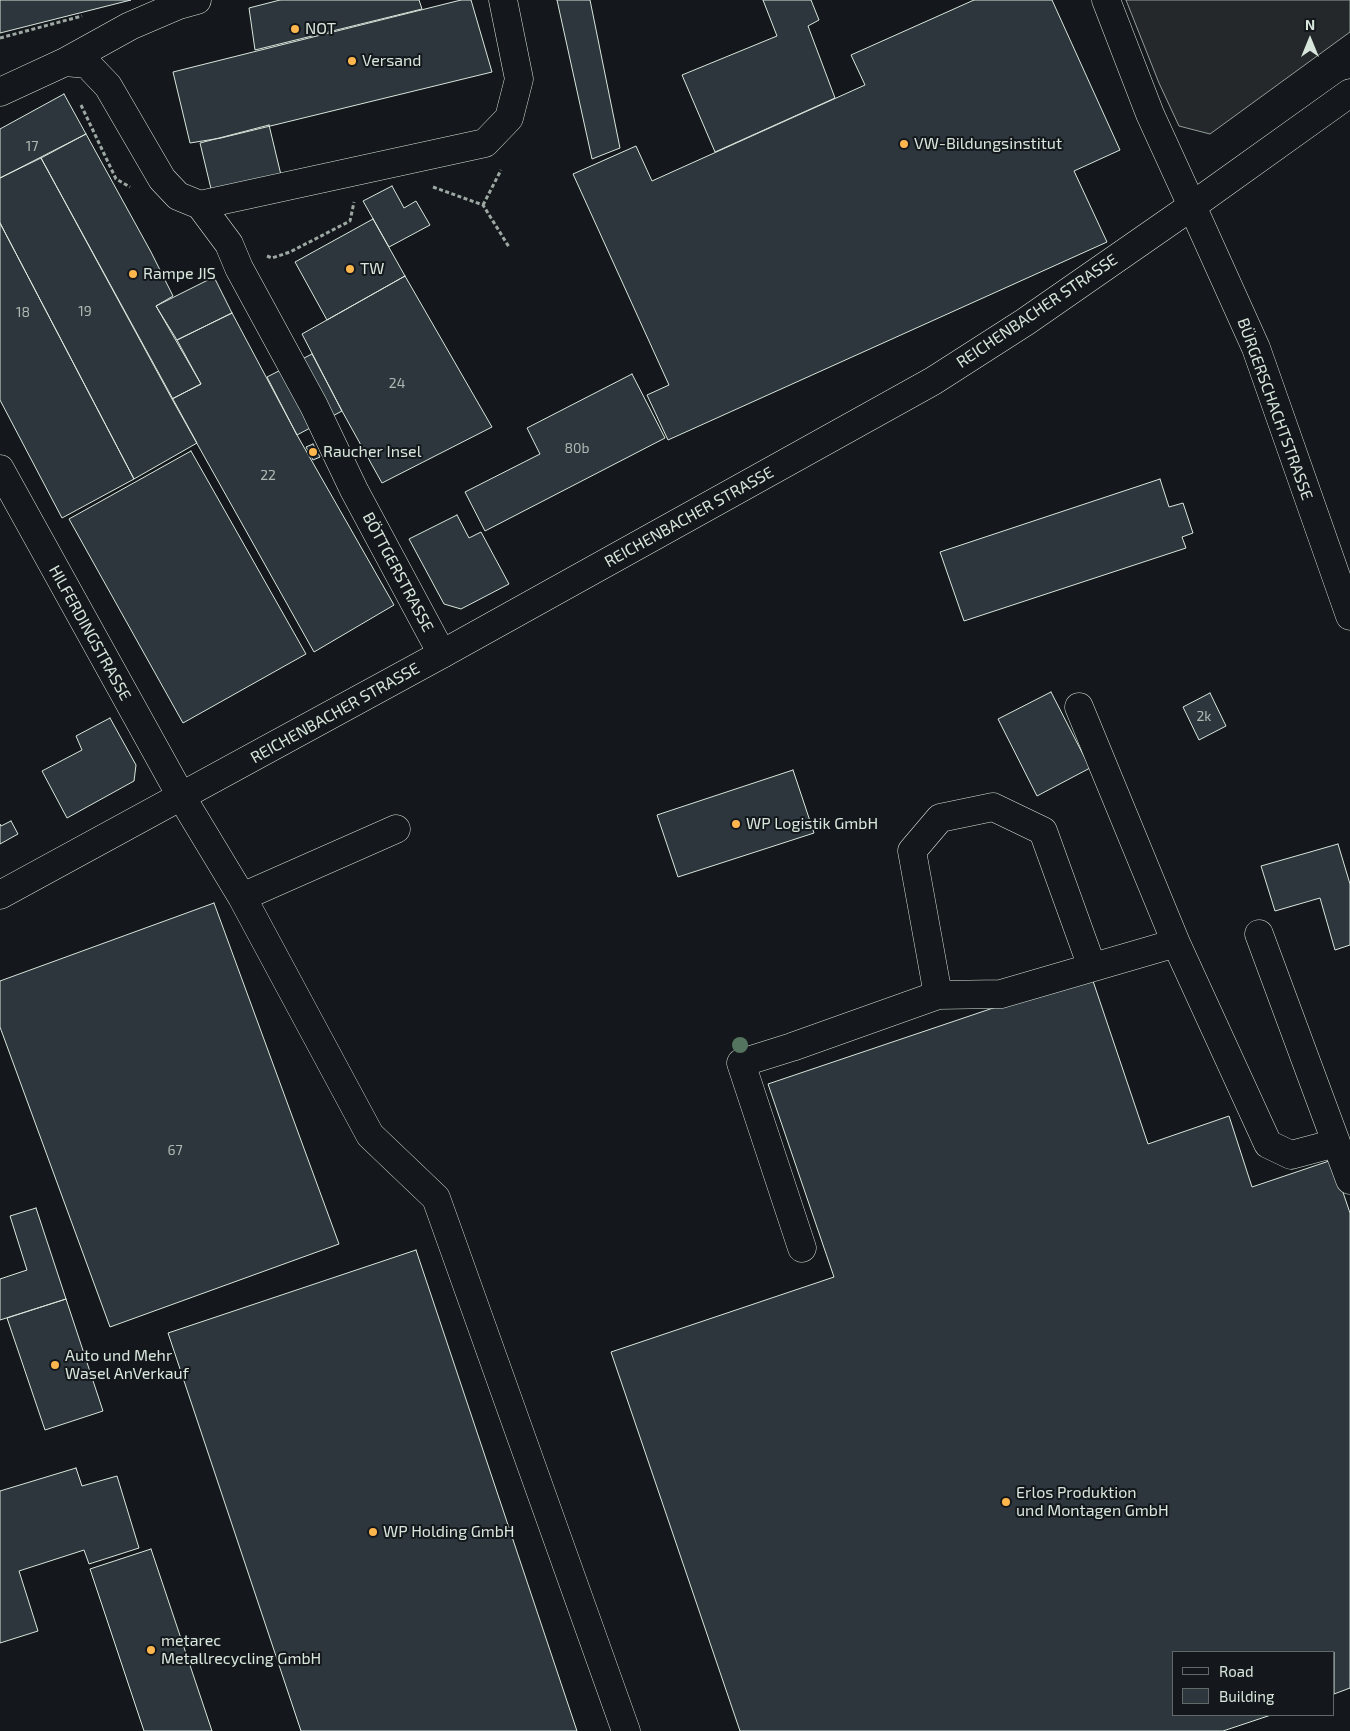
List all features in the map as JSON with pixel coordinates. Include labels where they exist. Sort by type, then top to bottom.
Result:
[{"type":"main road","points":[[0,92],[65,62],[130,26],[179,5],[197,0]]},
{"type":"main road","points":[[65,62],[87,64],[108,86],[162,180],[178,196],[200,205],[486,143],[509,118],[520,79],[503,0]]},
{"type":"main road","name":"BÜRGERSCHACHTSTRASSE","points":[[1106,0],[1150,114],[1256,348],[1350,616]]},
{"type":"main road","name":"REICHENBACHER STRASSE","points":[[0,896],[442,654],[933,380],[1025,322],[1192,206],[1350,92]]},
{"type":"main road","name":"BÖTTGERSTRASSE","points":[[200,205],[229,244],[239,268],[314,406],[354,490],[442,654]]},
{"type":"main road","name":"HILFERDINGSTRASSE","points":[[0,469],[181,796],[242,897],[370,1135],[436,1198],[626,1731]]},
{"type":"main road","points":[[1079,707],[1176,943],[1268,1144],[1291,1155],[1336,1143]]},
{"type":"main road","points":[[938,995],[912,851],[940,818],[993,807],[1043,831],[1092,967]]},
{"type":"main road","points":[[242,897],[396,829]]},
{"type":"main road","points":[[1259,934],[1350,1180]]},
{"type":"main road","points":[[802,1248],[741,1063],[792,1047],[938,995],[1001,994],[1176,943]]},
{"type":"path","points":[[0,38],[90,14]]},
{"type":"shaded area","points":[[1126,0],[1350,0],[1350,32],[1210,134],[1179,126],[1159,83]]},
{"type":"building","points":[[0,0],[131,0],[0,33]]},
{"type":"building","name":"NOT","points":[[280,0],[419,0],[422,9],[255,50],[249,8]]},
{"type":"building","name":"Versand","points":[[461,0],[471,0],[492,72],[221,138],[190,143],[173,72]]},
{"type":"building","points":[[557,0],[590,0],[620,148],[592,159]]},
{"type":"building","points":[[763,0],[811,0],[819,20],[808,26],[835,98],[715,152],[682,75],[777,36]]},
{"type":"building","points":[[974,0],[1052,0],[1120,150],[1074,171],[1107,242],[668,440],[647,395],[669,385],[573,174],[636,146],[652,181],[865,85],[851,55]]},
{"type":"building","points":[[64,94],[86,134],[0,178],[0,129]]},
{"type":"building","points":[[269,125],[281,175],[212,193],[200,143]]},
{"type":"building","name":"Rampe JIS","points":[[86,134],[173,296],[156,306],[201,384],[172,399],[41,158]]},
{"type":"building","points":[[41,158],[197,443],[134,479],[0,223],[0,178]]},
{"type":"building","points":[[392,186],[404,208],[416,201],[430,225],[389,247],[363,201]]},
{"type":"building","name":"TW","points":[[373,219],[405,276],[327,320],[295,262]]},
{"type":"building","points":[[0,223],[134,479],[62,518],[0,400]]},
{"type":"building","points":[[405,276],[492,427],[382,483],[302,334]]},
{"type":"building","points":[[214,277],[232,313],[177,340],[156,306]]},
{"type":"building","points":[[232,313],[297,435],[394,605],[314,652],[172,399],[201,384],[177,340]]},
{"type":"building","points":[[312,354],[342,411],[297,435],[267,377]]},
{"type":"building","points":[[632,374],[665,438],[485,531],[465,492],[540,454],[527,428]]},
{"type":"building","name":"Raucher Insel","points":[[313,444],[320,457],[313,460],[306,447]]},
{"type":"building","points":[[191,451],[306,654],[183,723],[69,519]]},
{"type":"building","points":[[1160,479],[1169,507],[1183,503],[1193,533],[1182,537],[1186,548],[964,621],[940,552]]},
{"type":"building","points":[[457,515],[469,538],[481,532],[509,584],[461,609],[444,604],[409,539]]},
{"type":"building","points":[[1051,692],[1090,768],[1037,796],[998,719]]},
{"type":"building","points":[[1210,693],[1226,726],[1199,740],[1183,707]]},
{"type":"building","points":[[110,718],[136,765],[134,781],[67,818],[42,771],[82,750],[76,736]]},
{"type":"building","name":"WP Logistik GmbH","points":[[793,770],[814,833],[678,877],[657,815]]},
{"type":"building","points":[[11,821],[18,834],[0,844],[0,824],[1,826]]},
{"type":"building","points":[[1338,844],[1350,884],[1350,945],[1335,950],[1320,898],[1275,911],[1261,866]]},
{"type":"building","points":[[214,903],[339,1244],[110,1327],[0,1027],[0,981]]},
{"type":"building","name":"Erlos Produktion und Montagen GmbH","points":[[1091,975],[1148,1144],[1229,1116],[1252,1187],[1332,1160],[1350,1213],[1350,1688],[1335,1694],[1335,1651],[1172,1651],[1172,1716],[1268,1716],[1223,1731],[740,1731],[611,1352],[834,1277],[768,1084]]},
{"type":"building","points":[[36,1208],[66,1299],[0,1320],[0,1279],[27,1270],[10,1216]]},
{"type":"building","name":"WP Holding GmbH","points":[[416,1250],[577,1731],[301,1731],[168,1333]]},
{"type":"building","name":"Auto und Mehr Wasel AnVerkauf","points":[[66,1299],[103,1411],[45,1430],[7,1318]]},
{"type":"building","points":[[76,1468],[82,1486],[117,1476],[139,1548],[89,1564],[84,1550],[19,1571],[38,1631],[0,1643],[0,1491]]},
{"type":"building","name":"metarec Metallrecycling GmbH","points":[[151,1549],[212,1731],[144,1731],[90,1569]]},
{"type":"place","name":"NOT","points":[[295,29]]},
{"type":"place","name":"Versand","points":[[352,61]]},
{"type":"place","name":"VW-Bildungsinstitut","points":[[904,144]]},
{"type":"place","name":"TW","points":[[350,269]]},
{"type":"place","name":"Rampe JIS","points":[[133,274]]},
{"type":"place","name":"Raucher Insel","points":[[313,452]]},
{"type":"place","name":"WP Logistik GmbH","points":[[736,824]]},
{"type":"place","name":"Auto und Mehr Wasel AnVerkauf","points":[[55,1365]]},
{"type":"place","name":"Erlos Produktion und Montagen GmbH","points":[[1006,1502]]},
{"type":"place","name":"WP Holding GmbH","points":[[373,1532]]},
{"type":"place","name":"metarec Metallrecycling GmbH","points":[[151,1650]]}]
